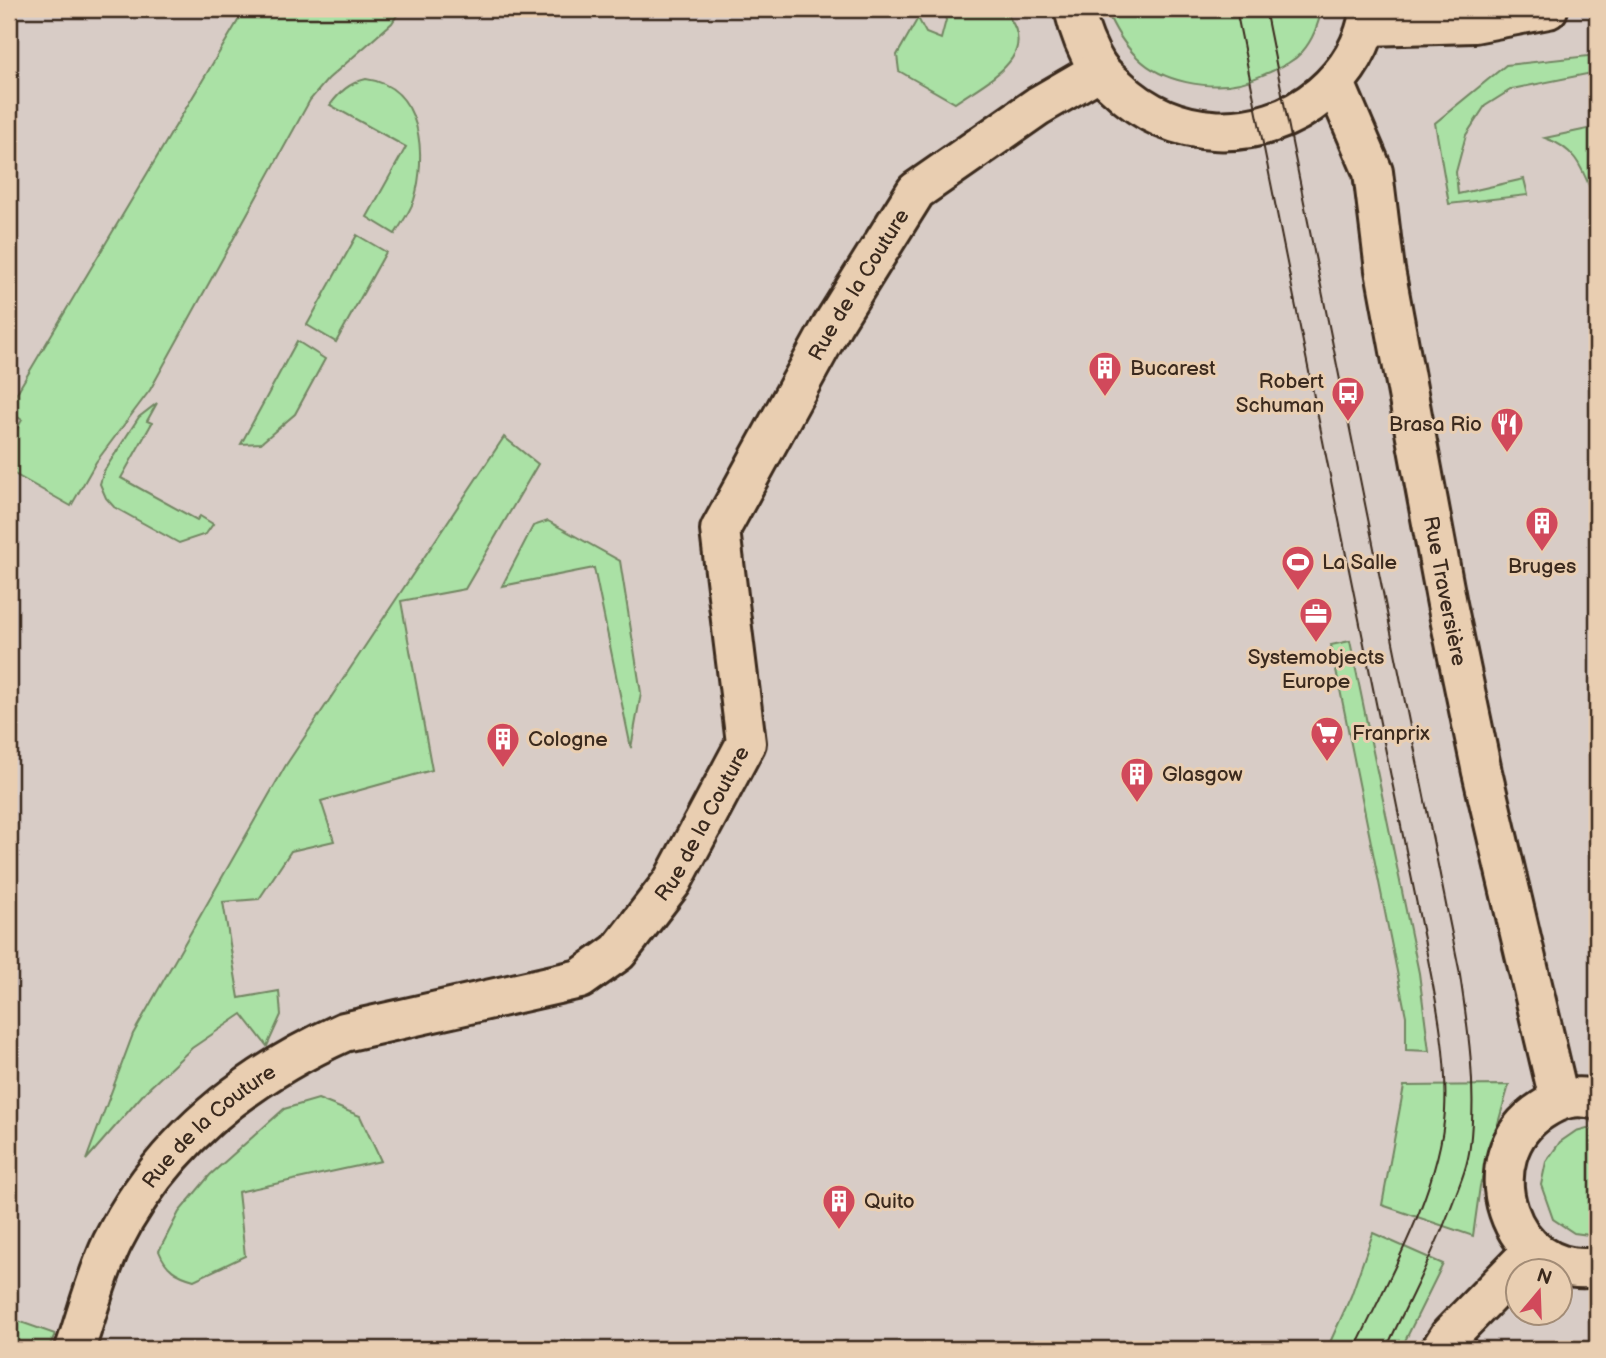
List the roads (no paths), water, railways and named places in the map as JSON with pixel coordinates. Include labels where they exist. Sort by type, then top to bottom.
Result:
[{"type":"street","points":[[1074,9],[1080,34],[1100,70],[1132,102],[1172,124],[1217,132],[1260,127],[1289,117],[1308,106],[1335,83],[1350,62],[1368,17],[1474,23],[1548,9]]},
{"type":"street","name":"Rue de la Couture","points":[[75,1349],[104,1262],[136,1201],[164,1163],[204,1119],[254,1080],[314,1045],[344,1032],[580,979],[618,952],[672,882],[746,743],[720,530],[834,324],[916,191],[1038,106],[1100,70]]},
{"type":"street","name":"Rue Traversière","points":[[1335,83],[1373,172],[1385,270],[1447,604],[1482,772],[1559,1099]]},
{"type":"street","points":[[1597,1100],[1559,1099],[1531,1117],[1512,1142],[1503,1171],[1504,1199],[1514,1227],[1533,1250],[1558,1264],[1586,1268],[1597,1266]]},
{"type":"street","points":[[1441,1349],[1450,1335],[1533,1250]]},
{"type":"tram line","points":[[1236,9],[1428,960],[1445,1068],[1445,1111],[1433,1171],[1411,1233],[1355,1349]]},
{"type":"tram line","points":[[1265,9],[1459,969],[1470,1057],[1472,1124],[1466,1167],[1438,1240],[1386,1349]]},
{"type":"place","name":"Bucarest","points":[[1105,398]]},
{"type":"place","name":"Robert Schuman","points":[[1348,423]]},
{"type":"place","name":"Brasa Rio","points":[[1507,454]]},
{"type":"place","name":"Bruges","points":[[1542,553]]},
{"type":"place","name":"La Salle","points":[[1298,592]]},
{"type":"place","name":"Systemobjects Europe","points":[[1316,644]]},
{"type":"place","name":"Franprix","points":[[1327,763]]},
{"type":"place","name":"Cologne","points":[[503,769]]},
{"type":"place","name":"Glasgow","points":[[1137,804]]},
{"type":"place","name":"Quito","points":[[839,1231]]}]
